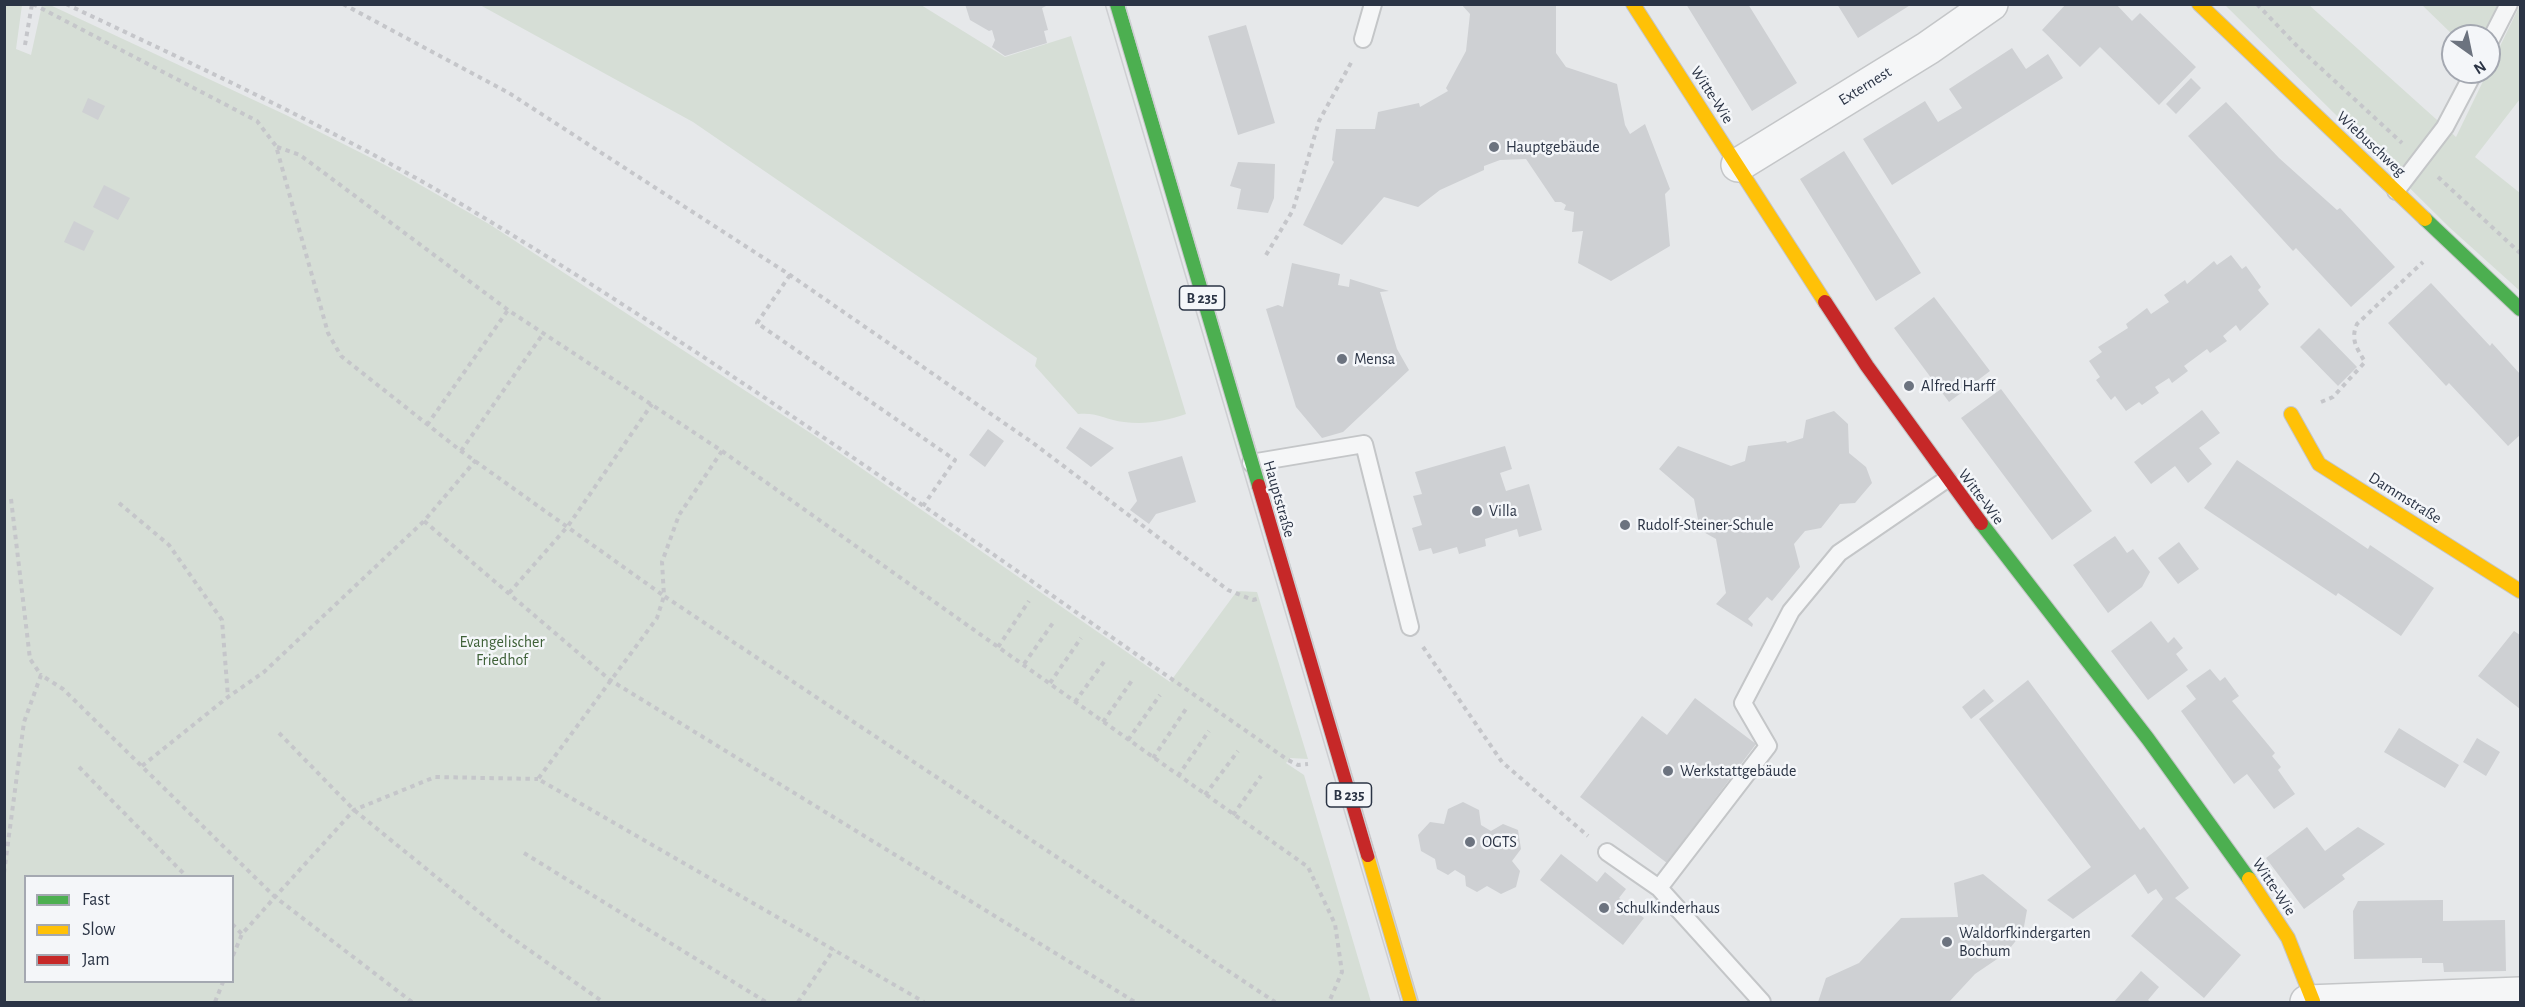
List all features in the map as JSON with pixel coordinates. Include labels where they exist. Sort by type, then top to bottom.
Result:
[{"type":"street","name":"Hauptstraße","points":[[1117,4],[1411,1002]]},
{"type":"street","name":"Witte-Wie","points":[[1633,4],[1867,366],[1947,479],[2148,739],[2289,938],[2310,1002]]},
{"type":"street","name":"Externest","points":[[1738,165],[1928,48],[1991,4]]},
{"type":"street","name":"Wiebuschweg","points":[[2199,4],[2520,309]]},
{"type":"street","name":"Dammstraße","points":[[2291,414],[2319,464],[2520,591]]},
{"type":"street","points":[[2310,1002],[2520,994]]},
{"type":"lane","points":[[1363,39],[1373,4]]},
{"type":"lane","points":[[2499,24],[2509,4]]},
{"type":"lane","points":[[2396,191],[2445,127],[2468,84]]},
{"type":"lane","points":[[1251,463],[1364,444],[1410,627]]},
{"type":"lane","points":[[1659,888],[1768,746],[1743,703],[1791,611],[1839,553],[1947,479]]},
{"type":"lane","points":[[1607,852],[1659,888],[1762,1002]]},
{"type":"path","points":[[25,45],[32,4],[257,121],[276,146],[328,333],[347,362],[461,451],[664,596],[1275,1002]]},
{"type":"path","points":[[66,4],[369,153],[490,221],[811,429],[1288,760],[1298,765],[1316,763]]},
{"type":"path","points":[[342,4],[509,93],[790,275],[1033,443],[1228,590],[1252,600],[1267,596]]},
{"type":"path","name":"Wiebuschweg","points":[[2257,4],[2299,48],[2520,253]]},
{"type":"path","points":[[1266,255],[1293,210],[1319,121],[1363,39]]},
{"type":"path","points":[[276,146],[300,155],[508,310],[722,451],[1308,867],[1335,924],[1342,972],[1329,1002]]},
{"type":"path","points":[[2345,383],[2365,362],[2354,344],[2352,334],[2357,324],[2448,239]]},
{"type":"path","points":[[790,275],[757,323],[955,460],[923,506]]},
{"type":"path","points":[[427,425],[508,310]]},
{"type":"path","points":[[461,451],[543,334]]},
{"type":"path","points":[[509,593],[568,526],[652,404]]},
{"type":"path","points":[[538,779],[657,618],[664,596],[662,562],[679,515],[722,451]]},
{"type":"path","points":[[142,766],[228,697],[264,672],[424,521],[476,460]]},
{"type":"path","points":[[12,499],[30,659],[41,675],[63,689],[275,897],[412,1002]]},
{"type":"path","points":[[119,503],[169,545],[222,620],[228,697]]},
{"type":"path","points":[[424,521],[610,680],[1135,1002]]},
{"type":"path","points":[[998,647],[1029,601]]},
{"type":"path","points":[[1024,664],[1055,620]]},
{"type":"path","points":[[1410,627],[1502,762],[1607,852]]},
{"type":"path","points":[[1050,683],[1081,638]]},
{"type":"path","points":[[1075,702],[1106,659]]},
{"type":"path","points":[[4,873],[24,722],[41,675]]},
{"type":"path","points":[[1103,722],[1133,679]]},
{"type":"path","points":[[1128,740],[1160,695]]},
{"type":"path","points":[[1153,758],[1186,709]]},
{"type":"path","points":[[1178,776],[1209,730]]},
{"type":"path","points":[[279,733],[354,810],[505,933],[603,1002]]},
{"type":"path","points":[[1205,795],[1238,751]]},
{"type":"path","points":[[79,767],[185,875]]},
{"type":"path","points":[[1233,815],[1261,776]]},
{"type":"path","points":[[234,953],[242,934],[354,810],[435,777],[538,779],[924,1002]]},
{"type":"path","points":[[524,854],[766,1002]]},
{"type":"path","points":[[234,926],[242,934]]},
{"type":"path","points":[[798,1002],[834,949]]},
{"type":"path","points":[[215,1002],[222,983]]},
{"type":"green space","name":"Evangelischer Friedhof","points":[[5,4],[22,5],[16,49],[31,55],[42,5],[50,5],[286,115],[387,166],[489,224],[815,436],[1170,682],[1237,591],[1257,592],[1308,759],[1290,758],[1286,763],[1304,775],[1371,1002],[5,1002]]},
{"type":"green space","points":[[480,5],[921,5],[1005,57],[1071,36],[1186,414],[1148,423],[1132,423],[1091,414],[1078,414],[1035,366],[1037,358],[693,122]]},
{"type":"green space","points":[[2225,5],[2309,5],[2456,137],[2482,84],[2501,84],[2501,44],[2520,5],[2520,99],[2475,157],[2520,193],[2520,291],[2449,227]]},
{"type":"green space","points":[[2422,5],[2501,5],[2490,24],[2442,24]]},
{"type":"building","points":[[965,4],[1050,4],[1042,8],[1048,30],[1044,31],[1047,43],[1005,56],[992,47],[995,40],[992,30],[989,31],[970,20]]},
{"type":"building","name":"Hauptgebäude","points":[[1461,4],[1556,4],[1556,53],[1566,67],[1617,84],[1625,125],[1630,134],[1645,124],[1670,189],[1665,194],[1670,246],[1611,281],[1578,263],[1583,231],[1572,232],[1574,212],[1564,210],[1566,205],[1555,202],[1526,159],[1500,160],[1484,166],[1484,170],[1440,190],[1418,207],[1384,197],[1342,245],[1303,225],[1334,162],[1332,160],[1336,129],[1375,129],[1378,112],[1419,103],[1420,107],[1448,91],[1446,88],[1466,51],[1470,14]]},
{"type":"building","points":[[1686,4],[1748,4],[1797,83],[1752,111]]},
{"type":"building","points":[[1837,4],[1912,4],[1858,38]]},
{"type":"building","points":[[2066,4],[2116,4],[2132,21],[2140,13],[2196,67],[2159,105],[2100,47],[2080,67],[2042,30]]},
{"type":"building","points":[[1246,25],[1275,123],[1238,135],[1208,36]]},
{"type":"building","points":[[2012,48],[2026,69],[2048,54],[2063,78],[1892,185],[1863,139],[1925,101],[1938,122],[1962,108],[1949,89]]},
{"type":"building","points":[[2191,78],[2201,88],[2176,114],[2166,104]]},
{"type":"building","points":[[88,98],[105,106],[98,120],[82,112]]},
{"type":"building","points":[[2226,102],[2279,158],[2337,210],[2340,208],[2395,267],[2351,307],[2296,248],[2293,251],[2188,136]]},
{"type":"building","points":[[1844,151],[1921,273],[1876,301],[1800,179]]},
{"type":"building","points":[[1238,162],[1275,164],[1274,198],[1268,213],[1237,209],[1241,189],[1230,186]]},
{"type":"building","points":[[104,185],[130,198],[118,220],[93,207]]},
{"type":"building","points":[[74,221],[94,231],[84,251],[64,242]]},
{"type":"building","points":[[2231,255],[2242,269],[2246,266],[2261,287],[2258,290],[2269,304],[2240,331],[2236,325],[2223,336],[2227,341],[2210,353],[2207,349],[2184,366],[2188,371],[2172,383],[2169,378],[2155,387],[2159,393],[2142,405],[2139,402],[2126,411],[2115,396],[2111,400],[2096,380],[2100,377],[2089,361],[2102,352],[2098,347],[2128,328],[2126,324],[2147,308],[2151,314],[2169,302],[2164,295],[2185,280],[2187,284],[2214,261],[2217,265]]},
{"type":"building","name":"Mensa","points":[[1292,263],[1340,274],[1338,285],[1349,287],[1350,279],[1389,291],[1380,292],[1397,349],[1409,370],[1343,432],[1322,438],[1296,407],[1266,309],[1278,305],[1283,307]]},
{"type":"building","points":[[2431,283],[2490,346],[2492,343],[2520,374],[2520,435],[2508,446],[2449,383],[2446,386],[2388,323]]},
{"type":"building","points":[[1934,297],[1990,371],[1949,402],[1894,328]]},
{"type":"building","points":[[2319,328],[2357,367],[2338,386],[2300,347]]},
{"type":"building","points":[[2001,389],[2092,511],[2052,540],[1961,418]]},
{"type":"building","points":[[2202,410],[2220,433],[2199,448],[2212,464],[2188,483],[2175,466],[2151,484],[2134,462]]},
{"type":"building","points":[[1834,411],[1848,424],[1849,453],[1866,467],[1872,483],[1855,503],[1840,504],[1821,528],[1805,531],[1794,544],[1800,567],[1772,601],[1767,597],[1748,619],[1753,624],[1752,627],[1716,604],[1726,593],[1716,539],[1700,530],[1694,499],[1659,469],[1678,446],[1731,466],[1745,461],[1748,446],[1786,441],[1787,443],[1803,438],[1806,420]]},
{"type":"building","points":[[1080,427],[1114,448],[1091,467],[1066,448]]},
{"type":"building","points":[[988,429],[1004,441],[985,467],[969,455]]},
{"type":"building","name":"Villa","points":[[1505,446],[1512,469],[1500,473],[1506,491],[1529,484],[1542,530],[1519,537],[1517,529],[1485,539],[1486,546],[1459,554],[1457,547],[1433,554],[1431,548],[1419,551],[1412,528],[1422,525],[1413,496],[1422,494],[1415,472]]},
{"type":"building","points":[[1182,456],[1196,502],[1156,514],[1149,524],[1130,510],[1137,501],[1128,472]]},
{"type":"building","points":[[2237,460],[2368,549],[2370,545],[2434,588],[2401,636],[2338,593],[2336,596],[2204,508]]},
{"type":"building","points":[[2115,536],[2127,553],[2133,549],[2150,572],[2142,587],[2108,613],[2073,565]]},
{"type":"building","points":[[2179,542],[2199,569],[2178,584],[2158,558]]},
{"type":"building","points":[[2151,621],[2168,643],[2174,637],[2183,648],[2176,654],[2188,670],[2148,700],[2111,651]]},
{"type":"building","points":[[2514,631],[2520,635],[2520,709],[2478,676]]},
{"type":"building","points":[[2210,669],[2220,681],[2225,677],[2239,696],[2232,701],[2275,753],[2272,756],[2281,767],[2278,770],[2295,794],[2274,809],[2247,774],[2234,784],[2181,711],[2196,699],[2186,686]]},
{"type":"building","points":[[2028,680],[2140,830],[2144,827],[2189,888],[2175,898],[2241,955],[2204,998],[2131,936],[2163,899],[2156,889],[2148,894],[2135,874],[2073,919],[2047,900],[2091,867],[1979,719]]},
{"type":"building","points":[[1984,689],[1994,701],[1971,719],[1962,707]]},
{"type":"building","name":"Werkstattgebäude","points":[[1695,698],[1756,744],[1667,863],[1580,797],[1642,716],[1667,735]]},
{"type":"building","points":[[2399,728],[2459,765],[2445,788],[2384,752]]},
{"type":"building","points":[[2477,738],[2500,752],[2486,776],[2463,762]]},
{"type":"building","name":"OGTS","points":[[1463,802],[1479,810],[1481,825],[1491,831],[1503,824],[1518,830],[1521,849],[1512,861],[1520,871],[1516,887],[1501,894],[1487,886],[1477,892],[1466,886],[1465,876],[1455,870],[1448,875],[1437,869],[1435,859],[1421,851],[1418,835],[1430,822],[1444,824],[1448,809]]},
{"type":"building","points":[[2307,827],[2325,851],[2358,827],[2385,844],[2342,875],[2345,879],[2304,909],[2266,858]]},
{"type":"building","name":"Schulkinderhaus","points":[[1561,854],[1597,882],[1605,872],[1626,889],[1619,898],[1644,918],[1623,945],[1540,880]]},
{"type":"building","name":"Waldorfkindergarten Bochum","points":[[1983,874],[2027,910],[2023,932],[2006,953],[1975,974],[1949,1002],[1818,1002],[1826,978],[1859,963],[1901,918],[1958,917],[1954,883]]},
{"type":"building","points":[[2443,900],[2443,921],[2505,920],[2506,971],[2444,972],[2443,963],[2422,963],[2422,958],[2354,959],[2353,911],[2358,901]]},
{"type":"building","points":[[2141,971],[2159,987],[2148,1000],[2151,1002],[2114,1002]]},
{"type":"tram line","points":[[1105,4],[1401,1002]]},
{"type":"tram line","points":[[1125,4],[1418,1002]]},
{"type":"traffic: fast","points":[[1117,4],[1259,486]]},
{"type":"traffic: fast","points":[[2425,219],[2520,309]]},
{"type":"traffic: fast","points":[[1981,523],[2148,739],[2249,879]]},
{"type":"traffic: slow","points":[[1633,4],[1825,302]]},
{"type":"traffic: slow","points":[[2199,4],[2425,219]]},
{"type":"traffic: slow","points":[[2291,414],[2319,464],[2520,591]]},
{"type":"traffic: slow","points":[[1368,855],[1411,1002]]},
{"type":"traffic: slow","points":[[2249,879],[2288,938],[2313,1001]]},
{"type":"traffic: jam","points":[[1825,302],[1867,366],[1981,523]]},
{"type":"traffic: jam","points":[[1259,486],[1368,855]]},
{"type":"place","name":"Hauptgebäude","points":[[1494,147]]},
{"type":"place","name":"Mensa","points":[[1342,359]]},
{"type":"place","name":"Alfred Harff","points":[[1909,386]]},
{"type":"place","name":"Villa","points":[[1477,511]]},
{"type":"place","name":"Rudolf-Steiner-Schule","points":[[1625,525]]},
{"type":"place","name":"Werkstattgebäude","points":[[1668,771]]},
{"type":"place","name":"OGTS","points":[[1470,842]]},
{"type":"place","name":"Schulkinderhaus","points":[[1604,908]]},
{"type":"place","name":"Waldorfkindergarten Bochum","points":[[1947,942]]}]
